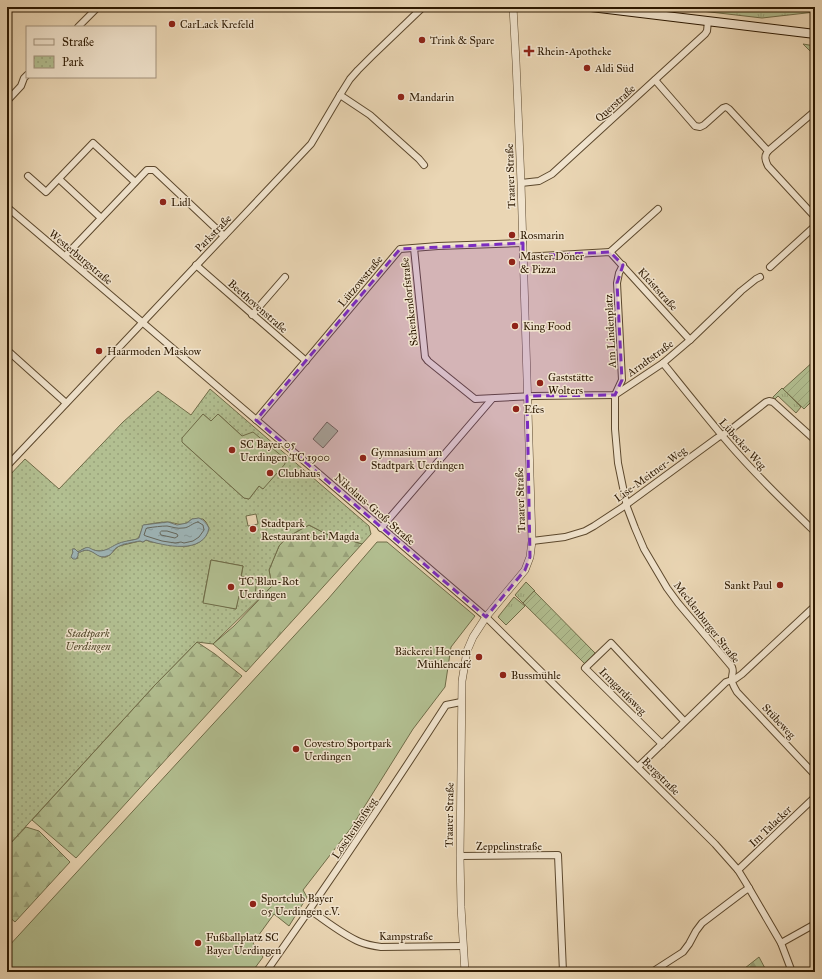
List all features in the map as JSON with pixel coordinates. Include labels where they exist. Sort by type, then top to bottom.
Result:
[{"type":"main road","points":[[591,7],[815,34]]},
{"type":"street","points":[[79,26],[98,7]]},
{"type":"street","name":"Parkstraße","points":[[7,466],[311,144],[340,95],[358,70],[423,7]]},
{"type":"street","name":"Traarer Straße","points":[[465,972],[460,856],[462,681],[467,651],[473,637],[486,617],[525,570],[530,558],[532,541],[524,256],[513,7]]},
{"type":"street","name":"Querstraße","points":[[521,183],[539,181],[552,174],[705,34],[708,21]]},
{"type":"street","points":[[7,101],[21,86],[26,76]]},
{"type":"street","points":[[655,80],[695,126],[704,125],[723,108],[729,108],[768,151]]},
{"type":"street","points":[[340,95],[370,115],[424,165]]},
{"type":"street","points":[[815,111],[765,154],[765,160],[768,166],[815,217]]},
{"type":"street","points":[[28,176],[46,192],[93,143],[135,182]]},
{"type":"street","points":[[68,253],[147,170],[154,170],[224,236]]},
{"type":"street","points":[[59,179],[101,218]]},
{"type":"street","name":"Westerburgstraße","points":[[7,207],[142,322]]},
{"type":"street","points":[[524,256],[610,252],[658,209]]},
{"type":"street","points":[[770,268],[815,226]]},
{"type":"street","name":"Lützowstraße","points":[[256,420],[400,249],[523,243]]},
{"type":"street","name":"Schenkendorfstraße","points":[[414,248],[425,357],[428,361],[475,399],[527,397]]},
{"type":"street","name":"Kleiststraße","points":[[610,252],[690,340]]},
{"type":"street","name":"Beethovenstraße","points":[[196,265],[306,361]]},
{"type":"street","name":"Am Lindenplatz","points":[[615,395],[622,380],[617,283],[619,273],[623,265]]},
{"type":"street","name":"Arndtstraße","points":[[615,395],[663,363],[690,340],[741,291],[760,277]]},
{"type":"street","points":[[252,315],[285,278]]},
{"type":"street","name":"Nikolaus-Groß-Straße","points":[[142,322],[486,617]]},
{"type":"street","points":[[7,350],[66,403]]},
{"type":"street","name":"Lübecker Weg","points":[[663,363],[753,470],[815,532]]},
{"type":"street","points":[[527,397],[615,395]]},
{"type":"street","name":"Mecklenburger Straße","points":[[615,395],[618,463],[627,504],[635,528],[644,549],[663,582],[678,603],[732,667],[732,680]]},
{"type":"street","points":[[381,528],[492,399]]},
{"type":"street","name":"Lise-Meitner-Weg","points":[[532,541],[565,537],[585,531],[604,520],[711,442],[729,431],[769,400],[815,440]]},
{"type":"street","points":[[638,768],[684,721],[726,682],[742,674],[815,606]]},
{"type":"street","name":"Bergstraße","points":[[486,617],[715,844],[738,870],[750,888],[781,944],[792,972]]},
{"type":"street","name":"Irmgardisweg","points":[[662,744],[585,668],[611,644],[684,721]]},
{"type":"street","name":"Stübeweg","points":[[732,680],[737,692],[815,775]]},
{"type":"street","name":"Löschenhofweg","points":[[266,972],[379,809],[446,705],[461,702]]},
{"type":"street","name":"Im Talacker","points":[[738,870],[815,797]]},
{"type":"street","name":"Zeppelinstraße","points":[[460,856],[558,855],[563,972]]},
{"type":"street","points":[[652,972],[682,952],[689,944],[702,923],[750,888]]},
{"type":"street","name":"Kampstraße","points":[[310,910],[347,935],[360,942],[370,945],[381,947],[463,946]]},
{"type":"street","points":[[781,944],[815,924]]},
{"type":"highlighted area","points":[[523,243],[523,256],[610,252],[623,265],[617,283],[622,380],[615,395],[527,396],[530,557],[525,570],[486,617],[256,420],[400,249]]},
{"type":"green space","points":[[667,7],[815,7],[815,12],[762,18]]},
{"type":"green space","points":[[803,44],[815,46],[815,56]]},
{"type":"green space","points":[[815,360],[815,398],[804,409],[783,389]]},
{"type":"green space","points":[[782,388],[801,407],[796,413],[778,396],[774,400],[773,399],[773,397]]},
{"type":"green space","name":"Stadtpark Uerdingen","points":[[210,389],[369,526],[371,534],[362,544],[343,538],[336,539],[309,525],[287,537],[279,546],[269,570],[272,586],[213,644],[197,642],[154,686],[7,847],[7,478],[25,459],[59,489],[123,422],[158,391],[191,415]],"holes":[[[203,414],[211,421],[218,414],[242,436],[263,489],[259,486],[249,499],[244,498],[182,442]],[[256,514],[258,524],[248,526],[246,516]],[[192,519],[203,519],[209,528],[208,533],[203,540],[183,547],[146,540],[143,542],[140,541],[119,546],[106,557],[100,556],[88,550],[78,553],[77,559],[72,555],[73,549],[78,552],[87,548],[102,551],[137,539],[144,525],[167,522],[180,524]],[[211,560],[243,566],[236,609],[203,602]]]},
{"type":"green space","name":"SC Bayer 05 Uerdingen TC 1900","points":[[203,414],[211,421],[218,414],[242,436],[253,432],[284,458],[285,464],[263,489],[259,486],[249,499],[244,498],[182,442],[182,438]]},
{"type":"green space","points":[[327,422],[338,431],[323,448],[313,439]]},
{"type":"green space","points":[[309,525],[336,539],[343,538],[362,544],[246,672],[213,644],[234,626],[272,586],[269,570],[279,546],[287,537]]},
{"type":"green space","name":"Covestro Sportpark Uerdingen","points":[[377,542],[387,542],[475,616],[451,647],[445,687],[413,729],[351,828],[303,890],[307,897],[289,926],[274,914],[253,943],[263,957],[252,972],[7,972],[7,948],[328,599]]},
{"type":"green space","name":"TC Blau-Rot Uerdingen","points":[[211,560],[243,566],[241,576],[257,580],[255,594],[252,594],[251,599],[239,596],[236,609],[203,603]]},
{"type":"green space","points":[[526,582],[535,591],[523,603],[515,595]]},
{"type":"green space","points":[[534,591],[595,653],[585,664],[523,603]]},
{"type":"green space","points":[[514,597],[525,606],[506,625],[498,617]]},
{"type":"green space","points":[[197,642],[215,654],[242,676],[76,858],[32,820],[154,686]]},
{"type":"green space","points":[[26,827],[39,831],[70,862],[15,922],[7,915],[7,847]]},
{"type":"green space","points":[[759,957],[767,972],[740,972]]},
{"type":"water","points":[[199,518],[205,522],[209,528],[206,537],[200,542],[192,545],[173,546],[146,540],[143,542],[140,541],[121,545],[110,555],[104,557],[87,550],[78,553],[76,559],[71,557],[73,552],[72,549],[75,549],[78,552],[88,547],[102,551],[119,543],[137,539],[139,538],[143,525],[168,522],[177,525]]},
{"type":"place","name":"CarLack Krefeld","points":[[172,24]]},
{"type":"place","name":"Trink & Spare","points":[[422,40]]},
{"type":"place","name":"Rhein-Apotheke","points":[[529,51]]},
{"type":"place","name":"Aldi Süd","points":[[587,68]]},
{"type":"place","name":"Mandarin","points":[[401,97]]},
{"type":"place","name":"Lidl","points":[[163,202]]},
{"type":"place","name":"Rosmarin","points":[[512,235]]},
{"type":"place","name":"Master Döner & Pizza","points":[[512,262]]},
{"type":"place","name":"King Food","points":[[515,326]]},
{"type":"place","name":"Haarmoden Maskow","points":[[99,351]]},
{"type":"place","name":"Gaststätte Wolters","points":[[540,383]]},
{"type":"place","name":"Efes","points":[[516,409]]},
{"type":"place","name":"SC Bayer 05 Uerdingen TC 1900","points":[[232,450]]},
{"type":"place","name":"Gymnasium am Stadtpark Uerdingen","points":[[363,458]]},
{"type":"place","name":"Clubhaus","points":[[270,473]]},
{"type":"place","name":"Stadtpark Restaurant bei Magda","points":[[253,529]]},
{"type":"place","name":"Sankt Paul","points":[[780,585]]},
{"type":"place","name":"TC Blau-Rot Uerdingen","points":[[231,587]]},
{"type":"place","name":"Bäckerei Hoenen Mühlencafé","points":[[479,657]]},
{"type":"place","name":"Bussmühle","points":[[503,675]]},
{"type":"place","name":"Covestro Sportpark Uerdingen","points":[[296,749]]},
{"type":"place","name":"Sportclub Bayer 05 Uerdingen e.V.","points":[[253,904]]},
{"type":"place","name":"Fußballplatz SC Bayer Uerdingen","points":[[198,943]]}]
